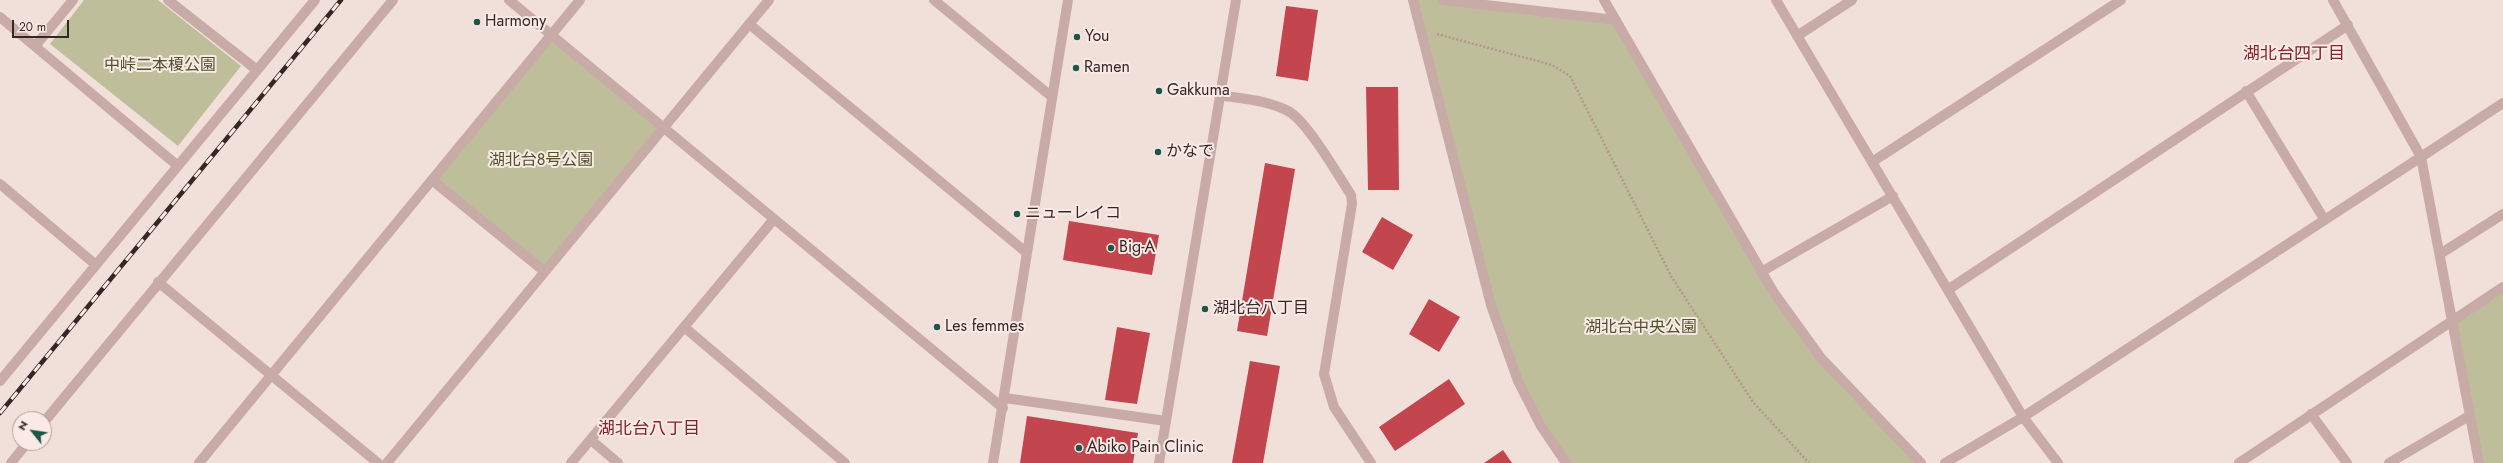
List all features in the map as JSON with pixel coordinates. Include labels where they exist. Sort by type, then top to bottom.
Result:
[{"type":"street","points":[[36,46],[73,0]]},
{"type":"street","points":[[168,0],[257,70]]},
{"type":"street","points":[[0,381],[315,0]]},
{"type":"street","points":[[52,412],[158,282],[393,0]]},
{"type":"street","points":[[509,0],[662,128],[1004,403],[1166,422]]},
{"type":"street","points":[[199,463],[580,0]]},
{"type":"street","points":[[387,463],[769,0]]},
{"type":"street","points":[[934,0],[1052,97]]},
{"type":"street","points":[[993,463],[1004,403],[1068,0]]},
{"type":"street","points":[[1159,463],[1236,0]]},
{"type":"street","points":[[1413,0],[1479,261],[1497,325],[1518,380],[1541,426],[1566,463]]},
{"type":"street","points":[[1442,0],[1616,20]]},
{"type":"street","points":[[1604,0],[1774,293],[1821,358],[1921,463]]},
{"type":"street","points":[[1776,0],[2023,417],[2058,463]]},
{"type":"street","points":[[1797,36],[1852,0]]},
{"type":"street","points":[[1872,162],[2121,0]]},
{"type":"street","points":[[2332,0],[2348,25],[2422,157],[2451,321],[2479,463]]},
{"type":"street","points":[[0,17],[178,166]]},
{"type":"street","points":[[749,24],[1027,253]]},
{"type":"street","points":[[1948,289],[2348,25]]},
{"type":"street","points":[[2246,91],[2324,219]]},
{"type":"street","points":[[1219,95],[1274,105],[1290,112],[1302,124],[1351,195],[1352,204],[1324,374],[1334,407],[1371,463]]},
{"type":"street","points":[[1945,463],[2023,417],[2503,103]]},
{"type":"street","points":[[432,180],[544,271]]},
{"type":"street","points":[[0,184],[96,265]]},
{"type":"street","points":[[1761,272],[1893,196]]},
{"type":"street","points":[[2440,254],[2503,214]]},
{"type":"street","points":[[571,463],[774,218]]},
{"type":"street","points":[[158,282],[378,463]]},
{"type":"street","points":[[2238,463],[2503,287]]},
{"type":"street","points":[[684,327],[845,463]]},
{"type":"street","points":[[2311,414],[2347,463]]},
{"type":"street","points":[[2389,463],[2470,416]]},
{"type":"street","points":[[590,440],[618,463]]},
{"type":"street","points":[[10,463],[20,451]]},
{"type":"path","points":[[1421,30],[1552,65],[1570,76],[1604,140],[1671,276],[1753,402],[1809,463]]},
{"type":"green space","name":"中峠二本榎公園","points":[[84,0],[158,0],[241,66],[178,146],[50,44]]},
{"type":"green space","name":"湖北台中央公園","points":[[1413,0],[1442,0],[1616,20],[1774,293],[1821,358],[1921,463],[1566,463],[1504,346]]},
{"type":"green space","name":"湖北台8号公園","points":[[551,35],[662,128],[544,271],[432,180]]},
{"type":"green space","points":[[2503,287],[2503,463],[2479,463],[2451,321]]},
{"type":"building","points":[[1286,6],[1318,10],[1308,81],[1276,76]]},
{"type":"building","points":[[1366,87],[1398,87],[1399,190],[1368,190]]},
{"type":"building","points":[[1265,163],[1295,169],[1267,336],[1237,331]]},
{"type":"building","points":[[1382,217],[1413,235],[1393,270],[1362,252]]},
{"type":"building","name":"Big-A","points":[[1069,221],[1159,235],[1152,275],[1063,260]]},
{"type":"building","points":[[1429,299],[1460,317],[1439,352],[1409,334]]},
{"type":"building","points":[[1117,327],[1150,333],[1137,404],[1105,400]]},
{"type":"building","points":[[1250,361],[1280,366],[1263,463],[1232,463]]},
{"type":"building","points":[[1449,379],[1465,404],[1395,451],[1379,427]]},
{"type":"building","name":"Abiko Pain Clinic","points":[[1027,416],[1138,433],[1133,463],[1020,463]]},
{"type":"building","points":[[1503,450],[1512,463],[1484,463]]},
{"type":"railway","points":[[0,413],[341,0]]},
{"type":"place","name":"Harmony","points":[[477,22]]},
{"type":"place","name":"You","points":[[1077,37]]},
{"type":"place","name":"Ramen","points":[[1076,68]]},
{"type":"place","name":"Gakkuma","points":[[1159,91]]},
{"type":"place","name":"かなで","points":[[1158,152]]},
{"type":"place","name":"ニューレイコ","points":[[1017,214]]},
{"type":"place","name":"Big-A","points":[[1111,248]]},
{"type":"place","name":"湖北台八丁目","points":[[1205,309]]},
{"type":"place","name":"Les femmes","points":[[937,327]]},
{"type":"place","name":"Abiko Pain Clinic","points":[[1079,448]]},
{"type":"district","name":"湖北台四丁目","points":[[2294,55]]},
{"type":"district","name":"湖北台八丁目","points":[[649,430]]}]
